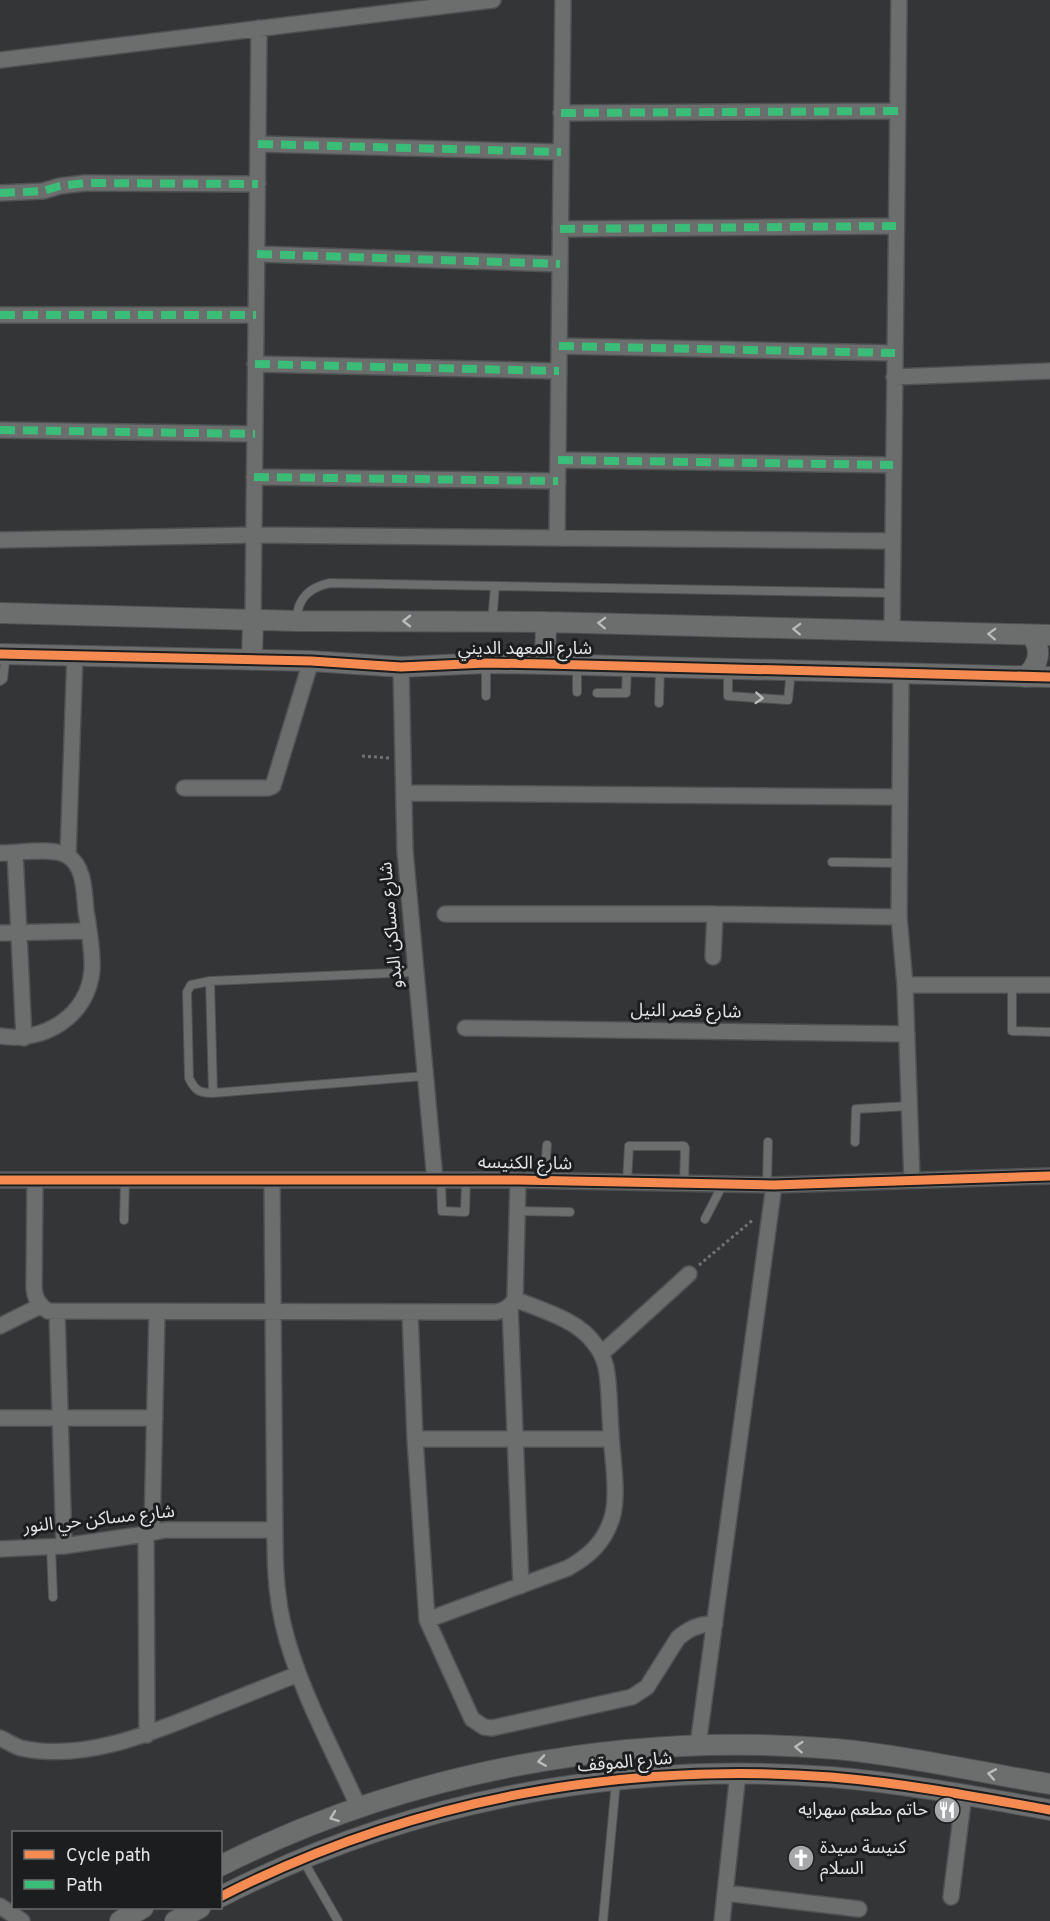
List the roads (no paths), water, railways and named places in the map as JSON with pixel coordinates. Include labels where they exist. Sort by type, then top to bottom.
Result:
[{"type":"street","points":[[0,60],[493,0]]},
{"type":"street","points":[[557,538],[563,0]]},
{"type":"street","points":[[892,631],[899,0]]},
{"type":"street","points":[[252,660],[259,28]]},
{"type":"street","points":[[561,113],[898,111]]},
{"type":"street","points":[[258,144],[561,152]]},
{"type":"street","points":[[0,193],[44,191],[85,183],[258,184]]},
{"type":"street","points":[[560,229],[896,226]]},
{"type":"street","points":[[257,254],[560,264]]},
{"type":"street","points":[[0,315],[256,315]]},
{"type":"street","points":[[559,346],[895,353]]},
{"type":"street","points":[[255,364],[559,371]]},
{"type":"street","points":[[894,377],[1050,371]]},
{"type":"street","points":[[0,430],[255,434]]},
{"type":"street","points":[[558,460],[893,465]]},
{"type":"street","points":[[254,477],[558,481]]},
{"type":"street","points":[[0,540],[254,535],[892,541]]},
{"type":"street","name":"شارع المعهد الديني","points":[[0,613],[297,621],[546,622],[1040,635]]},
{"type":"street","points":[[545,664],[546,622]]},
{"type":"street","points":[[1025,677],[1035,667],[1038,660],[1040,635]]},
{"type":"street","name":"شارع المعهد الديني","points":[[3,654],[311,661],[401,667],[486,663],[1050,677]]},
{"type":"street","points":[[68,856],[75,654]]},
{"type":"street","points":[[184,788],[268,788],[273,786],[311,661]]},
{"type":"street","name":"شارع مساكن البدو","points":[[401,667],[405,851],[425,1076],[438,1180]]},
{"type":"street","points":[[901,674],[899,917],[905,985],[912,1180]]},
{"type":"street","points":[[404,793],[900,797]]},
{"type":"street","points":[[0,1036],[24,1038],[57,1027],[70,1016],[89,987],[92,969],[80,871],[68,856],[50,852],[7,853],[19,933],[24,1038]]},
{"type":"street","points":[[445,914],[899,917]]},
{"type":"street","points":[[713,957],[715,914]]},
{"type":"street","points":[[0,933],[89,931]]},
{"type":"street","points":[[905,985],[1050,985]]},
{"type":"street","name":"شارع قصر النيل","points":[[465,1028],[907,1034]]},
{"type":"street","name":"شارع الكنيسه","points":[[0,1180],[544,1180],[771,1184],[1050,1176]]},
{"type":"street","points":[[35,1180],[34,1288],[35,1298],[40,1306],[48,1311],[496,1312],[504,1311],[513,1303]]},
{"type":"street","points":[[272,1180],[274,1530],[278,1598],[287,1641],[298,1674],[359,1808]]},
{"type":"street","points":[[518,1180],[513,1303],[521,1586]]},
{"type":"street","points":[[698,1745],[772,1204],[771,1184]]},
{"type":"street","points":[[602,1354],[689,1274]]},
{"type":"street","points":[[427,1620],[568,1569],[588,1556],[604,1538],[613,1516],[615,1493],[607,1377],[602,1354],[594,1342],[578,1328],[513,1303]]},
{"type":"street","points":[[0,1326],[40,1306]]},
{"type":"street","points":[[57,1312],[60,1418],[58,1546]]},
{"type":"street","points":[[147,1735],[149,1533],[157,1312]]},
{"type":"street","points":[[410,1312],[415,1439],[427,1620],[472,1719],[484,1727],[492,1728],[632,1697],[647,1687],[684,1632],[699,1625],[715,1624]]},
{"type":"street","points":[[0,1418],[154,1418]]},
{"type":"street","points":[[415,1439],[611,1439]]},
{"type":"street","name":"شارع مساكن حي النور","points":[[0,1549],[58,1546],[165,1530],[274,1530]]},
{"type":"street","points":[[0,1738],[19,1748],[46,1751],[114,1744],[147,1735],[298,1674]]},
{"type":"street","name":"شارع الموقف","points":[[222,1865],[270,1842],[359,1808],[438,1784],[525,1764],[613,1752],[698,1745],[791,1747],[858,1752],[1050,1784]]},
{"type":"street","points":[[722,1921],[738,1773]]},
{"type":"street","name":"شارع الموقف","points":[[222,1896],[302,1859],[362,1836],[445,1810],[530,1792],[616,1779],[659,1775],[738,1773],[833,1777],[964,1794],[1050,1810]]},
{"type":"street","points":[[951,1897],[964,1794]]},
{"type":"street","points":[[726,1893],[859,1909]]},
{"type":"street","points":[[0,1906],[22,1921]]},
{"type":"street","points":[[120,1921],[141,1909]]},
{"type":"street","points":[[176,1921],[198,1909]]},
{"type":"lane","points":[[297,621],[297,613],[303,598],[314,588],[330,582],[892,593]]},
{"type":"lane","points":[[492,621],[495,587]]},
{"type":"lane","points":[[0,681],[3,679],[3,654]]},
{"type":"lane","points":[[486,663],[486,696]]},
{"type":"lane","points":[[577,692],[578,665]]},
{"type":"lane","points":[[597,693],[626,693],[627,666]]},
{"type":"lane","points":[[659,703],[660,667]]},
{"type":"lane","points":[[728,669],[728,696],[788,700],[791,671]]},
{"type":"lane","points":[[832,862],[899,863]]},
{"type":"lane","points":[[415,972],[196,983],[189,987],[187,992],[189,1078],[194,1088],[200,1093],[213,1093],[425,1076]]},
{"type":"lane","points":[[210,981],[213,1093]]},
{"type":"lane","points":[[1012,985],[1012,1030],[1050,1032]]},
{"type":"lane","points":[[855,1142],[856,1109],[909,1106]]},
{"type":"lane","points":[[768,1142],[771,1184]]},
{"type":"lane","points":[[544,1180],[547,1145]]},
{"type":"lane","points":[[627,1182],[629,1146],[641,1146],[685,1147],[684,1183]]},
{"type":"lane","points":[[124,1220],[125,1180]]},
{"type":"lane","points":[[438,1180],[442,1211],[465,1212],[466,1180]]},
{"type":"lane","points":[[705,1219],[723,1184]]},
{"type":"lane","points":[[517,1211],[570,1212]]},
{"type":"lane","points":[[53,1597],[58,1546]]},
{"type":"lane","points":[[603,1921],[616,1779]]},
{"type":"lane","points":[[302,1859],[338,1921]]},
{"type":"place","name":"حاتم مطعم سهرايه","points":[[947,1810]]},
{"type":"place","name":"كنيسة سيدة السلام","points":[[801,1858]]}]
